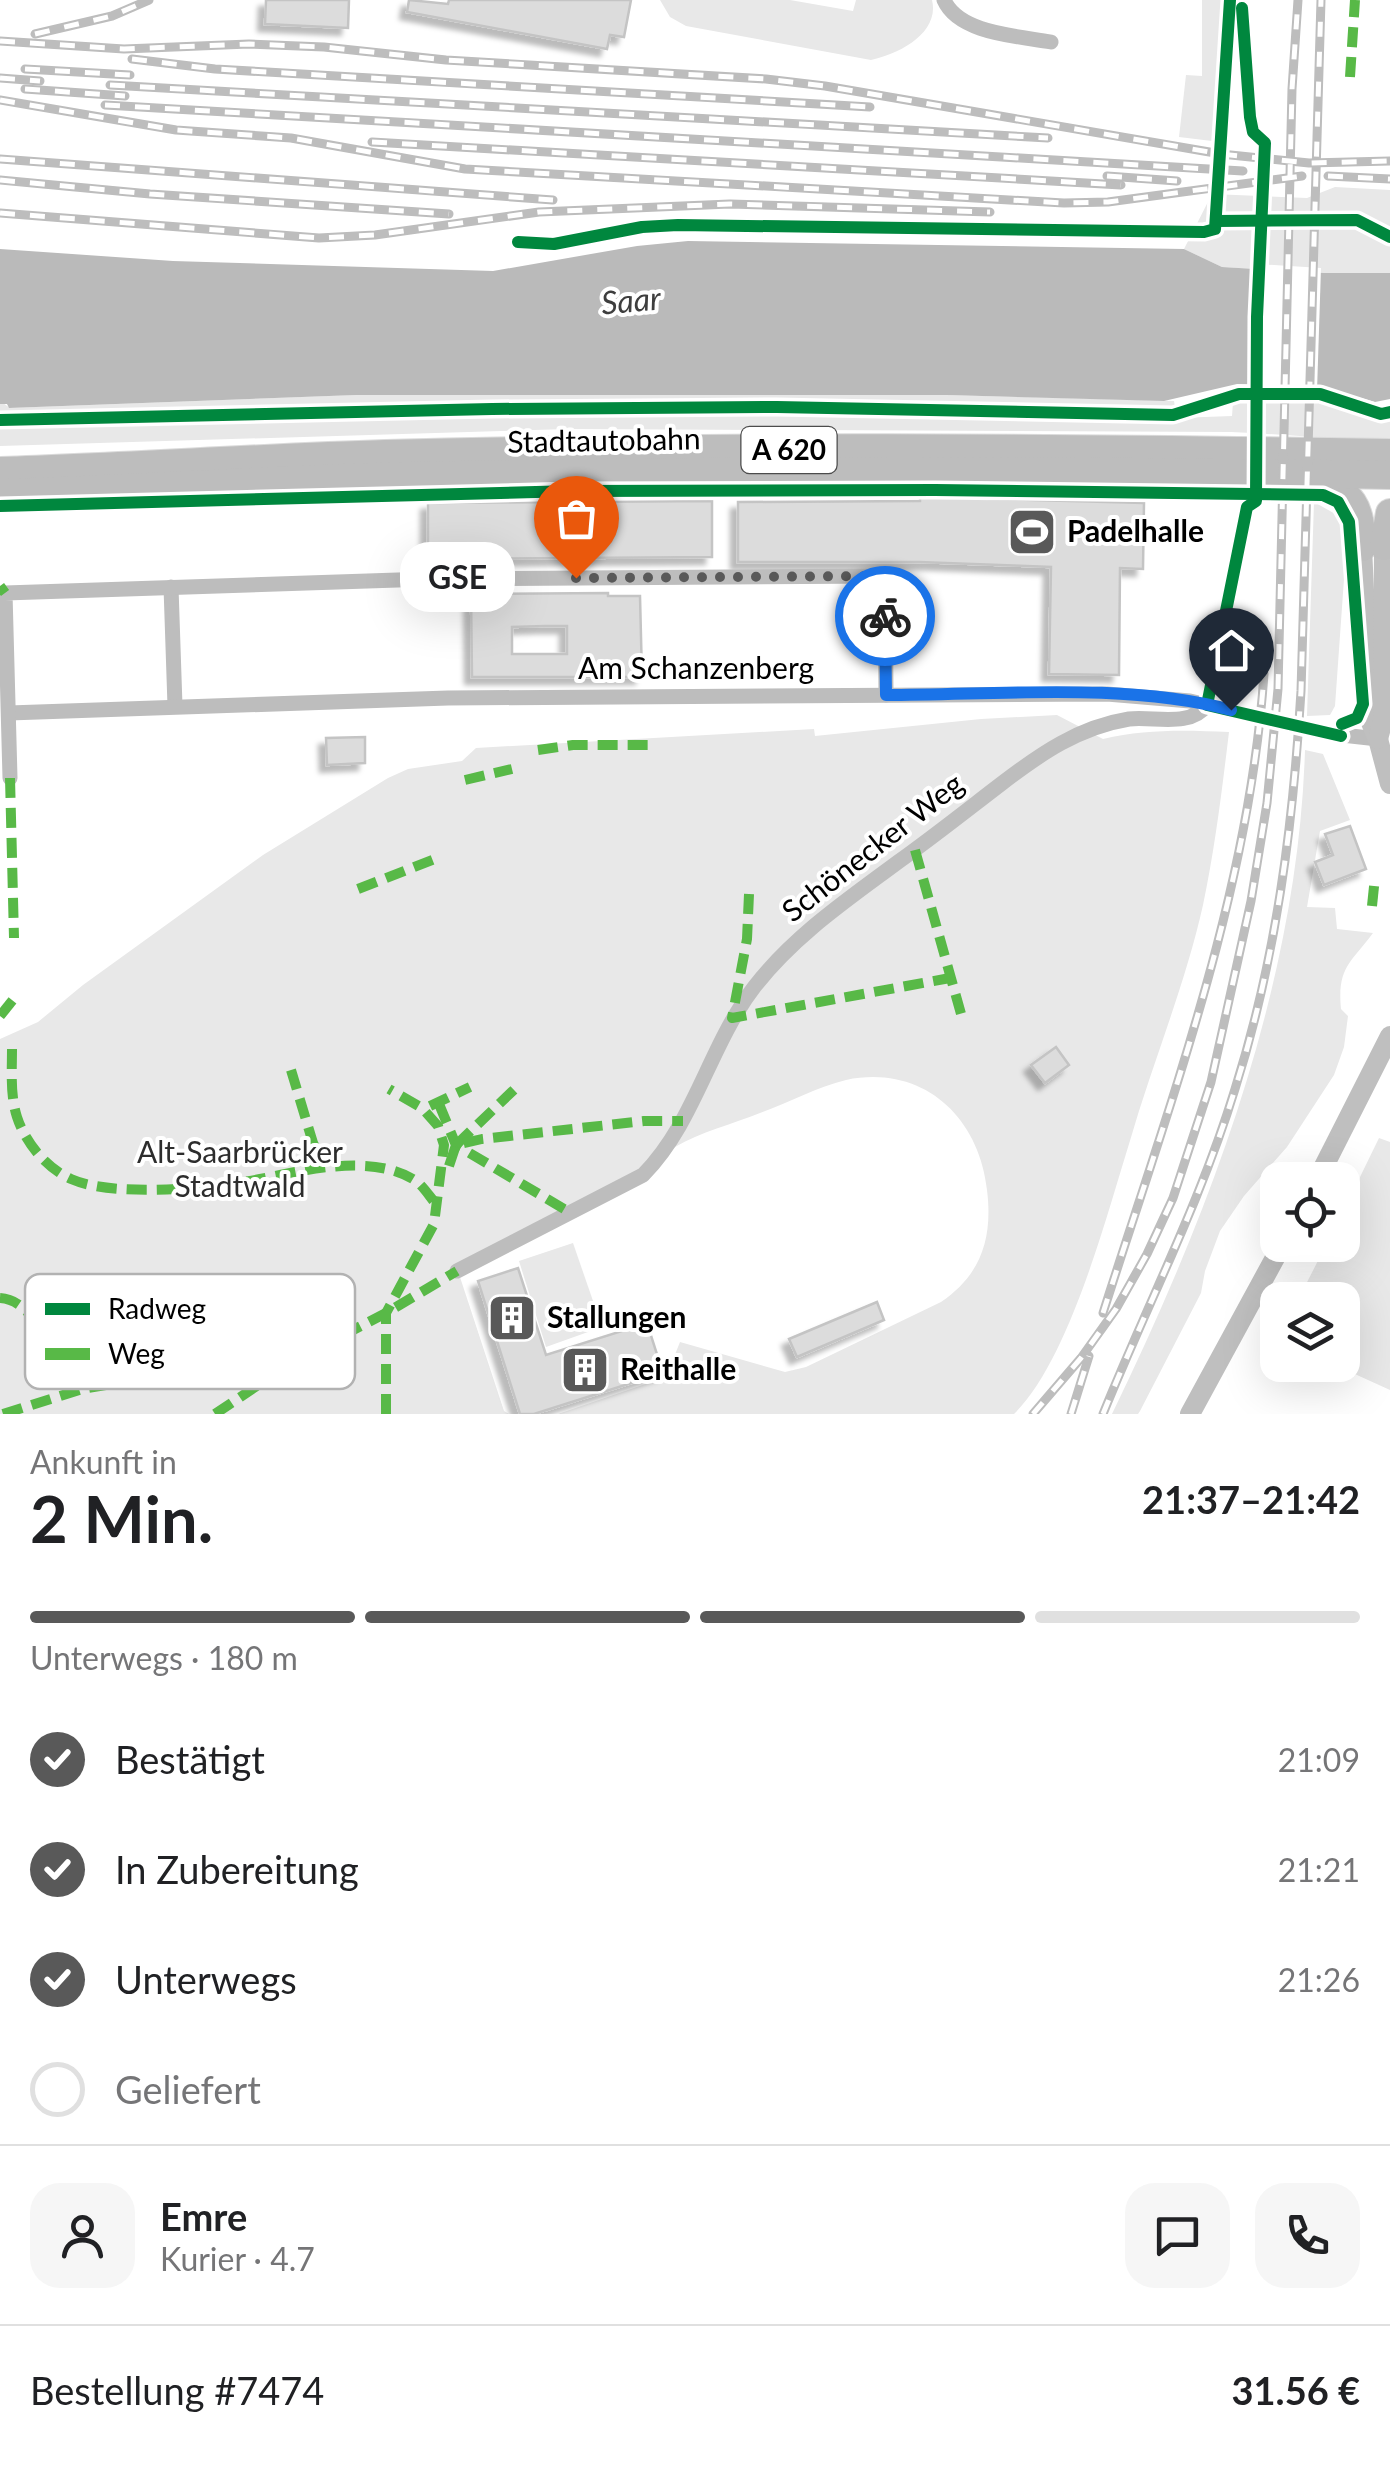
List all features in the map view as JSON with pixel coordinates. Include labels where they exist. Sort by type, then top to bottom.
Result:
[{"type":"highway","name":"Stadtautobahn","points":[[0,471],[386,454],[590,450],[1390,453]]},
{"type":"highway","points":[[1188,472],[1241,483],[1336,487],[1348,494],[1377,561]]},
{"type":"highway","name":"Stadtautobahn","points":[[0,492],[572,473],[1390,475]]},
{"type":"highway","points":[[1377,561],[1390,514]]},
{"type":"main road","points":[[1377,561],[1368,698],[1370,720],[1390,784]]},
{"type":"main road","points":[[1326,1162],[1390,1036]]},
{"type":"main road","points":[[1190,1414],[1273,1262]]},
{"type":"street","points":[[944,0],[948,10],[972,24],[1051,42]]},
{"type":"street","points":[[10,778],[5,593],[428,579],[885,576],[886,695]]},
{"type":"street","points":[[171,587],[175,706]]},
{"type":"street","name":"Am Schanzenberg","points":[[9,713],[448,698],[1106,694],[1207,705],[1324,733],[1378,739]]},
{"type":"street","name":"Schönecker Weg","points":[[458,1271],[643,1175],[683,1121],[732,1018],[792,945],[842,902],[1065,740],[1130,719],[1200,715],[1207,705]]},
{"type":"green space","points":[[660,0],[790,0],[853,11],[856,0],[932,0],[933,12],[924,32],[915,40],[871,60],[686,26],[670,17]]},
{"type":"green space","points":[[1202,0],[1223,0],[1212,141],[1179,137],[1186,75],[1202,76]]},
{"type":"green space","points":[[1335,187],[1390,190],[1390,273],[1222,267],[1184,249],[1212,194],[1307,198]]},
{"type":"green space","points":[[356,395],[947,395],[1174,401],[1177,418],[1232,416],[1233,402],[1323,401],[1381,419],[1390,418],[1390,441],[1231,432],[569,429],[0,446],[3,403],[10,408]]},
{"type":"green space","points":[[1314,502],[1346,520],[1350,560],[1344,579],[1335,706],[1330,715],[1307,716]]},
{"type":"green space","name":"Alt-Saarbrücker Stadtwald","points":[[1057,715],[1103,739],[1165,731],[1229,732],[1207,884],[1178,995],[1084,1286],[1052,1359],[1014,1414],[558,1414],[666,1377],[680,1342],[785,1372],[806,1367],[941,1302],[966,1280],[981,1254],[988,1224],[982,1163],[972,1139],[959,1118],[922,1088],[874,1077],[824,1087],[685,1142],[670,1150],[636,1183],[458,1271],[504,1411],[509,1414],[0,1414],[0,1039],[38,1022],[263,855],[408,769],[462,761],[476,748],[814,729],[815,736]]},
{"type":"green space","points":[[1305,750],[1323,754],[1350,820],[1320,831],[1307,907],[1335,908],[1337,929],[1373,933],[1347,966],[1341,984],[1341,1009],[1348,1016],[1344,1047],[1334,1075],[1287,1147],[1274,1162],[1260,1162],[1260,1178],[1220,1231],[1201,1293],[1140,1411],[1112,1414],[1183,1256],[1243,1091],[1286,922],[1299,836]]},
{"type":"green space","points":[[1379,1138],[1390,1142],[1390,1390],[1360,1376],[1360,1282],[1307,1282],[1317,1262],[1360,1262],[1360,1177]]},
{"type":"green space","points":[[573,1243],[602,1327],[546,1347],[519,1261]]},
{"type":"water","name":"Saar","points":[[688,241],[1184,249],[1222,267],[1390,273],[1390,399],[1375,402],[1319,386],[1237,384],[1164,401],[947,395],[356,395],[9,408],[0,404],[0,249],[173,261],[493,271]]},
{"type":"pier","points":[[1256,264],[1321,268],[1317,391],[1253,390]]},
{"type":"building","points":[[266,0],[349,0],[348,28],[265,24]]},
{"type":"building","points":[[409,0],[448,4],[449,0],[631,0],[624,37],[610,35],[607,49],[407,12]]},
{"type":"building","points":[[920,497],[1144,503],[1143,569],[1120,568],[1119,675],[1049,674],[1051,567],[738,562],[738,502],[920,501]]},
{"type":"building","points":[[712,501],[712,557],[428,559],[428,503]]},
{"type":"building","points":[[471,594],[640,596],[642,677],[472,677]],"holes":[[[567,626],[567,654],[512,654],[512,627]]]},
{"type":"building","points":[[365,737],[365,763],[327,765],[326,738]]},
{"type":"building","points":[[1350,826],[1366,869],[1324,885],[1315,862],[1333,855],[1325,834]]},
{"type":"building","points":[[1056,1047],[1069,1065],[1045,1083],[1031,1065]]},
{"type":"building","name":"Reithalle","points":[[518,1268],[546,1355],[647,1323],[663,1373],[534,1414],[520,1414],[478,1281]]},
{"type":"building","points":[[877,1302],[884,1320],[797,1357],[789,1339]]},
{"type":"railway","points":[[35,34],[112,16],[149,0]]},
{"type":"railway","points":[[1033,1414],[1116,1309],[1173,1198],[1211,1082],[1251,901],[1267,803],[1278,689],[1292,89],[1298,0]]},
{"type":"railway","points":[[1103,1414],[1221,1131],[1249,1040],[1280,892],[1301,691],[1321,0]]},
{"type":"railway","points":[[0,41],[124,49],[249,44],[324,47],[446,60],[766,79],[1221,154],[1309,163],[1390,161]]},
{"type":"railway","points":[[132,59],[215,69],[870,107]]},
{"type":"railway","points":[[25,69],[130,75]]},
{"type":"railway","points":[[0,78],[40,81]]},
{"type":"railway","points":[[110,85],[1048,138]]},
{"type":"railway","points":[[25,89],[125,96]]},
{"type":"railway","points":[[0,100],[176,130],[291,138],[465,169],[1064,203],[1108,202],[1302,176]]},
{"type":"railway","points":[[105,105],[1243,171]]},
{"type":"railway","points":[[372,142],[1121,185]]},
{"type":"railway","points":[[0,159],[553,200]]},
{"type":"railway","points":[[1107,176],[1177,181]]},
{"type":"railway","points":[[1328,176],[1390,179]]},
{"type":"railway","points":[[0,180],[449,214]]},
{"type":"railway","points":[[0,213],[319,238],[375,235],[539,212],[730,204],[990,212]]},
{"type":"railway","points":[[1103,1313],[1179,1077],[1224,918],[1242,837],[1264,674]]},
{"type":"railway","points":[[1071,1414],[1089,1356]]},
{"type":"marked path","points":[[1350,77],[1355,0]]},
{"type":"marked path","points":[[0,586],[5,593]]},
{"type":"marked path","points":[[538,750],[573,745],[650,745]]},
{"type":"marked path","points":[[465,780],[512,769]]},
{"type":"marked path","points":[[10,778],[14,938]]},
{"type":"marked path","points":[[915,850],[963,1021]]},
{"type":"marked path","points":[[358,889],[440,857]]},
{"type":"marked path","points":[[1372,906],[1375,877]]},
{"type":"marked path","points":[[749,894],[747,939],[732,1018],[950,978]]},
{"type":"marked path","points":[[0,1016],[16,996]]},
{"type":"marked path","points":[[12,1049],[13,1100],[21,1126],[45,1161],[71,1179],[112,1188],[164,1190],[318,1168],[360,1166],[399,1173],[416,1181],[436,1204]]},
{"type":"marked path","points":[[291,1070],[313,1143],[325,1167]]},
{"type":"marked path","points":[[456,1145],[520,1084]]},
{"type":"marked path","points":[[430,1106],[470,1087]]},
{"type":"marked path","points":[[386,1414],[386,1313],[434,1224],[444,1145],[438,1126],[422,1108],[389,1089]]},
{"type":"marked path","points":[[439,1104],[456,1145],[571,1213]]},
{"type":"marked path","points":[[449,1166],[456,1145],[482,1139],[644,1121],[683,1121]]},
{"type":"marked path","points":[[355,1329],[457,1271]]},
{"type":"marked path","points":[[0,1298],[25,1309]]},
{"type":"marked path","points":[[66,1389],[68,1393]]},
{"type":"marked path","points":[[3,1414],[82,1389]]},
{"type":"marked path","points":[[215,1414],[252,1389]]},
{"type":"cycle path","points":[[518,242],[554,244],[642,227],[678,225],[1204,232],[1215,229],[1230,0]]},
{"type":"cycle path","points":[[1242,8],[1250,117],[1253,132],[1265,143],[1257,317],[1256,501],[1247,507],[1207,705],[1341,736]]},
{"type":"cycle path","points":[[1217,221],[1357,220],[1390,237]]},
{"type":"cycle path","points":[[0,420],[777,407],[1173,415],[1239,394],[1320,394],[1381,414],[1390,412]]},
{"type":"cycle path","points":[[0,506],[573,491],[1323,495],[1338,502],[1349,522],[1363,704],[1357,718],[1342,724]]},
{"type":"way so far","points":[[576,578],[885,576],[885,616]]},
{"type":"place","name":"Padelhalle","points":[[1032,532]]},
{"type":"place","name":"GSE","points":[[576,578]]},
{"type":"place","name":"Stallungen","points":[[512,1318]]},
{"type":"place","name":"Reithalle","points":[[585,1370]]},
{"type":"route","points":[[885,616],[886,695],[1106,694],[1190,701],[1231,710]]}]
